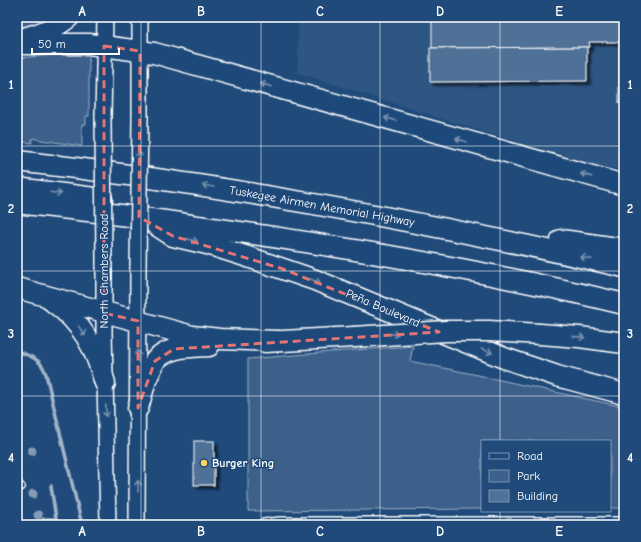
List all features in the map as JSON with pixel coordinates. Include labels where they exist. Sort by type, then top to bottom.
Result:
[{"type":"highway","points":[[17,40],[48,30],[69,17]]},
{"type":"highway","points":[[17,44],[78,44],[104,46],[174,58],[304,96],[624,185]]},
{"type":"highway","name":"Tuskegee Airmen Memorial Highway","points":[[17,159],[208,186],[357,211],[624,267]]},
{"type":"highway","points":[[17,188],[275,224],[479,261],[624,291]]},
{"type":"highway","points":[[17,203],[144,218],[288,238],[406,258],[624,304]]},
{"type":"highway","points":[[357,211],[624,249]]},
{"type":"highway","name":"Peña Boulevard","points":[[144,218],[173,236],[234,252],[302,276],[499,356],[557,376],[624,394]]},
{"type":"highway","points":[[17,288],[178,333],[205,338],[278,341]]},
{"type":"highway","points":[[44,296],[68,313],[83,332],[98,359],[105,383]]},
{"type":"highway","points":[[138,408],[146,380],[155,361],[163,354],[174,349],[278,341],[446,332],[540,334],[624,343]]},
{"type":"main road","name":"North Chambers Road","points":[[105,17],[103,117],[104,313],[108,525]]},
{"type":"main road","points":[[137,525],[140,17]]},
{"type":"street","points":[[264,525],[280,523],[624,523]]},
{"type":"lane","points":[[17,481],[22,487]]},
{"type":"highlighted area","points":[[104,46],[140,51],[139,217],[173,236],[283,269],[439,332],[174,349],[155,361],[138,408],[138,321],[104,313]]},
{"type":"shaded area","points":[[298,17],[624,17],[624,169],[600,167],[298,73]]},
{"type":"green space","points":[[17,17],[59,17],[25,29],[17,30]]},
{"type":"green space","points":[[80,53],[86,54],[89,57],[89,116],[86,116],[86,124],[82,124],[82,146],[32,138],[32,143],[17,141],[17,58]]},
{"type":"green space","points":[[413,346],[410,361],[624,407],[624,508],[611,508],[611,440],[481,440],[481,509],[248,511],[248,359]]},
{"type":"building","points":[[432,17],[624,17],[624,103],[619,103],[619,42],[589,42],[590,47],[432,48]]},
{"type":"building","points":[[587,47],[587,81],[430,82],[430,48]]},
{"type":"building","name":"Burger King","points":[[194,441],[214,441],[214,485],[194,485]]},
{"type":"waterway","points":[[17,351],[38,361],[46,374],[82,525]]},
{"type":"waterway","points":[[51,486],[57,525]]},
{"type":"waterway","points":[[43,519],[56,519]]},
{"type":"place","name":"Burger King","points":[[204,463]]}]
